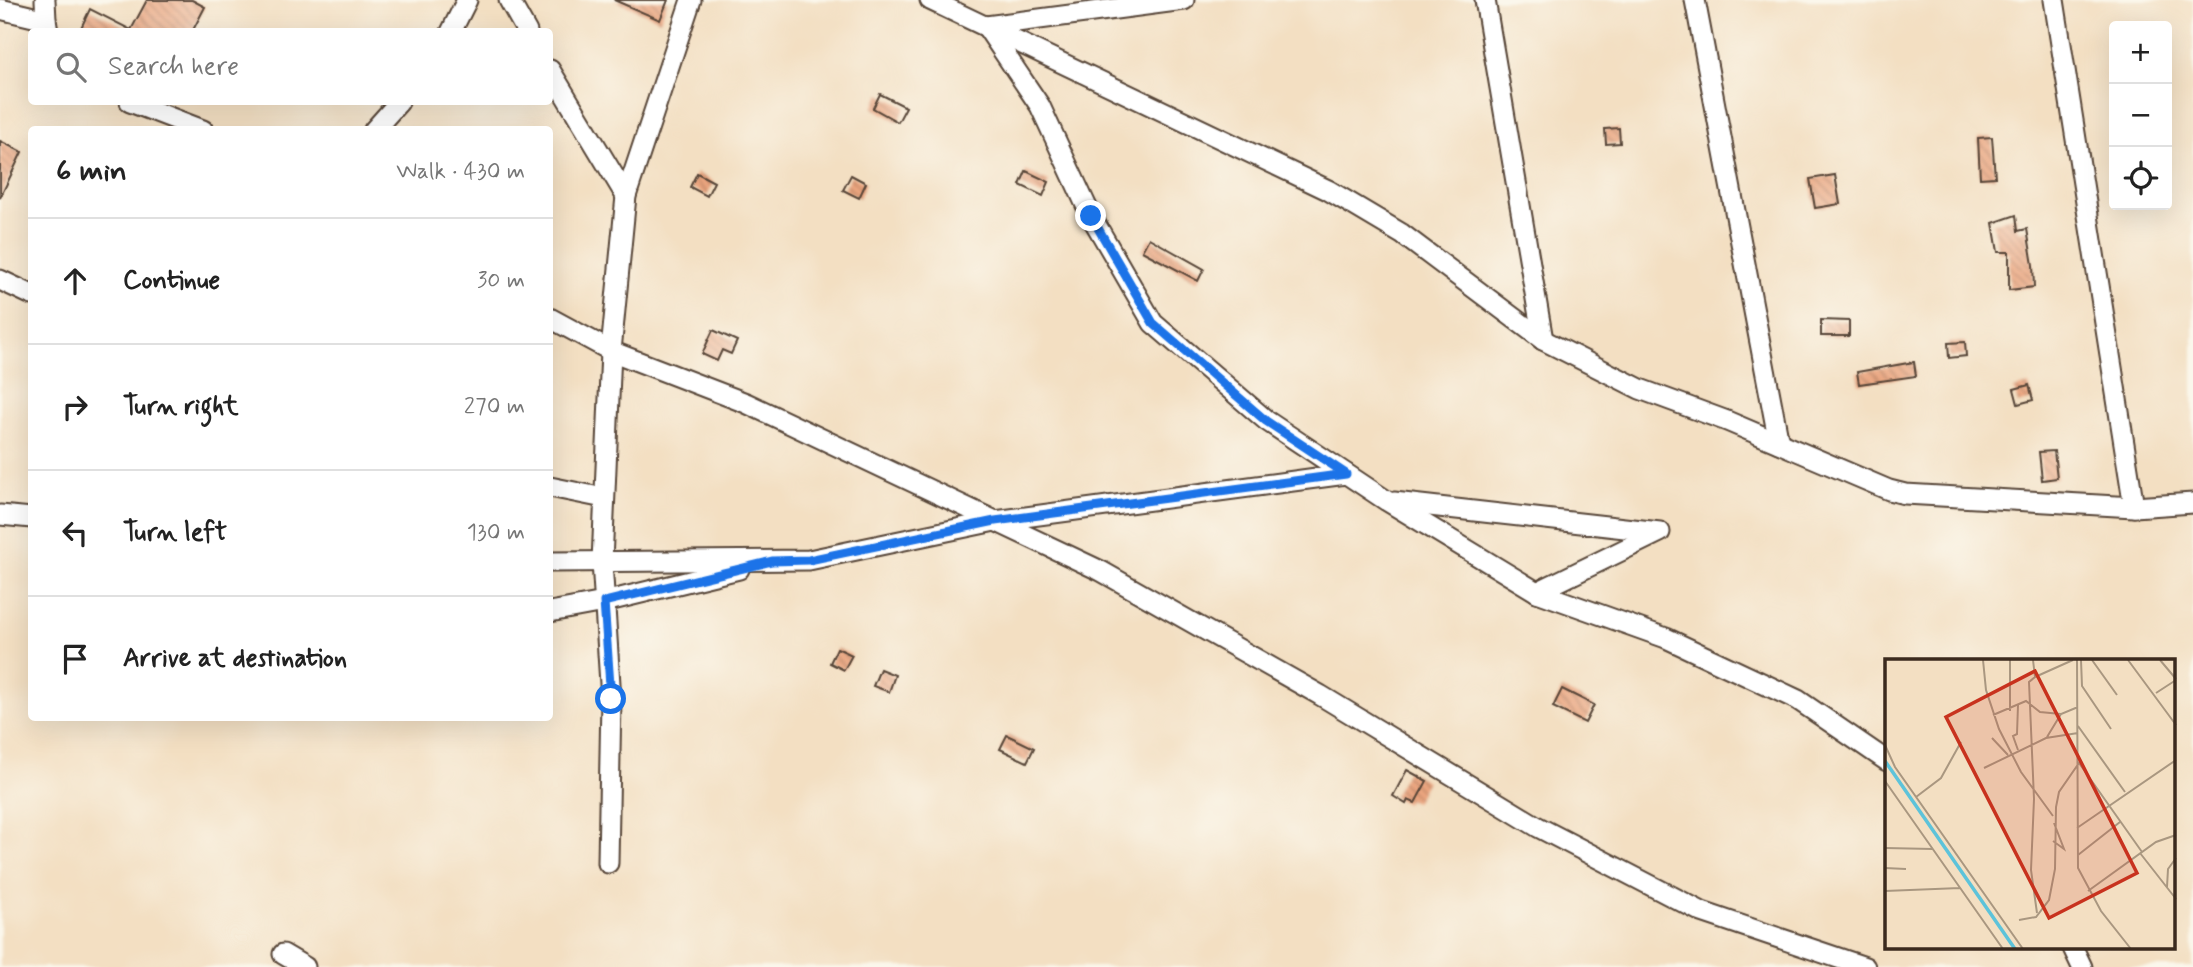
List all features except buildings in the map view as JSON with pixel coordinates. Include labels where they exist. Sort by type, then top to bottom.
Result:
[{"type":"street","points":[[453,28],[467,0]]},
{"type":"street","points":[[509,0],[525,28]]},
{"type":"street","points":[[608,863],[611,699],[602,562],[611,351],[626,196],[691,0]]},
{"type":"street","points":[[930,0],[1328,190],[1402,234],[1542,340],[1640,389],[1779,443],[1889,490],[1905,494],[2134,507],[2193,503]]},
{"type":"street","points":[[986,26],[1184,0]]},
{"type":"street","points":[[1485,0],[1542,340]]},
{"type":"street","points":[[1695,0],[1779,443]]},
{"type":"street","points":[[2054,0],[2134,507]]},
{"type":"street","points":[[0,9],[46,17]]},
{"type":"street","points":[[986,26],[1040,106],[1091,216],[1153,323],[1266,421],[1387,501],[1537,592],[1666,638],[1798,700],[1885,760]]},
{"type":"street","points":[[553,75],[626,196]]},
{"type":"street","points":[[138,105],[193,126]]},
{"type":"street","points":[[378,126],[396,105]]},
{"type":"street","points":[[0,280],[28,293]]},
{"type":"street","points":[[553,320],[611,351],[746,403],[1101,571],[1320,695],[1538,827],[1702,912],[1866,967]]},
{"type":"street","points":[[553,562],[809,560],[995,521],[1346,474]]},
{"type":"street","points":[[553,488],[604,498]]},
{"type":"street","points":[[1387,501],[1660,532],[1537,592]]},
{"type":"street","points":[[0,515],[28,518]]},
{"type":"street","points":[[553,611],[604,602],[772,561]]},
{"type":"street","points":[[2074,950],[2081,967]]},
{"type":"street","points":[[283,954],[305,967]]},
{"type":"route","points":[[611,699],[604,602],[772,561],[809,560],[995,521],[1346,474],[1266,421],[1153,323],[1091,216]]}]
